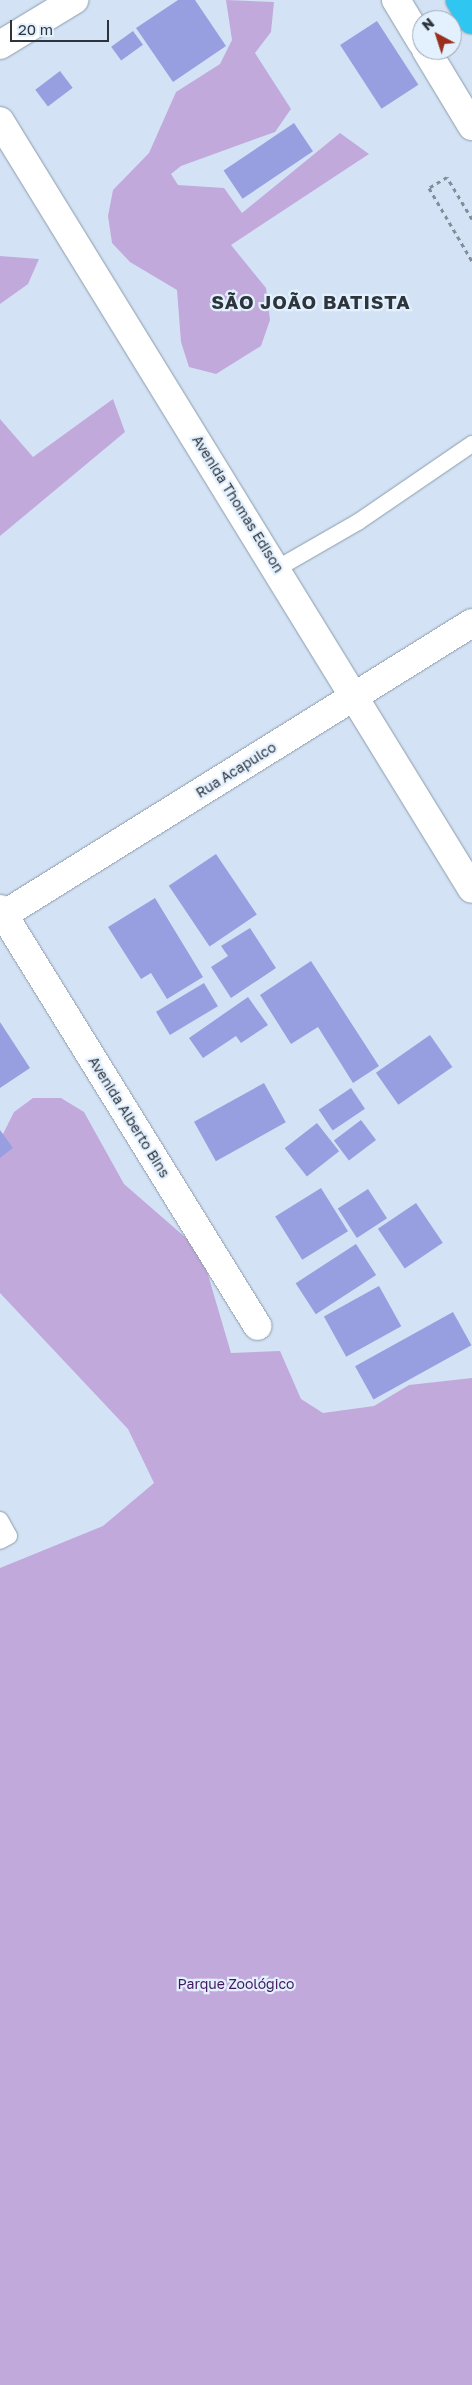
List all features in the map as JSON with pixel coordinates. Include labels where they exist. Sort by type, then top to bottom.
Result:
[{"type":"highway","points":[[460,0],[472,20]]},
{"type":"street","points":[[0,46],[74,0]]},
{"type":"street","points":[[396,0],[412,27]]},
{"type":"street","points":[[432,60],[472,126]]},
{"type":"street","name":"Avenida Thomas Edison","points":[[0,121],[278,568],[354,697],[472,889]]},
{"type":"street","name":"Rua Acapulco","points":[[1,913],[472,623]]},
{"type":"street","name":"Avenida Alberto Bins","points":[[1,913],[258,1326]]},
{"type":"lane","points":[[278,568],[358,522],[472,444]]},
{"type":"lane","points":[[0,1520],[10,1536],[0,1540]]},
{"type":"path","points":[[472,220],[447,177],[429,188],[472,261]]},
{"type":"green space","points":[[226,0],[274,2],[271,32],[255,53],[291,109],[275,132],[181,166],[171,174],[178,185],[224,188],[242,213],[340,133],[369,154],[231,245],[266,288],[270,320],[261,346],[216,374],[189,367],[181,342],[177,290],[130,262],[112,243],[108,216],[113,190],[149,153],[176,92],[220,64],[232,40]]},
{"type":"green space","points":[[0,256],[39,259],[28,284],[0,304]]},
{"type":"green space","points":[[113,399],[125,432],[0,536],[0,419],[33,457]]},
{"type":"green space","name":"Parque Zoológico","points":[[33,1098],[61,1098],[84,1112],[124,1184],[201,1251],[231,1353],[280,1351],[301,1399],[323,1413],[374,1406],[409,1385],[472,1378],[472,2385],[0,2385],[0,1568],[103,1526],[154,1483],[128,1429],[0,1293],[0,1140],[14,1112]]},
{"type":"building","points":[[178,0],[195,0],[226,46],[173,82],[136,28]]},
{"type":"building","points":[[377,21],[418,85],[381,109],[340,45]]},
{"type":"building","points":[[133,31],[143,45],[121,61],[111,47]]},
{"type":"building","points":[[60,71],[73,88],[48,106],[35,90]]},
{"type":"building","points":[[294,123],[313,151],[243,199],[224,171]]},
{"type":"building","points":[[216,854],[257,915],[210,946],[169,886]]},
{"type":"building","points":[[155,898],[203,977],[167,999],[151,973],[141,979],[108,927]]},
{"type":"building","points":[[250,928],[276,968],[231,998],[211,967],[228,956],[221,946]]},
{"type":"building","points":[[311,961],[379,1066],[353,1083],[318,1027],[291,1044],[260,995]]},
{"type":"building","points":[[204,983],[218,1006],[170,1035],[156,1012]]},
{"type":"building","points":[[248,997],[268,1025],[241,1043],[236,1036],[203,1058],[189,1038]]},
{"type":"building","points":[[0,1022],[30,1068],[0,1088]]},
{"type":"building","points":[[430,1035],[452,1067],[398,1105],[376,1073]]},
{"type":"building","points":[[264,1083],[286,1122],[216,1161],[194,1122]]},
{"type":"building","points":[[351,1088],[365,1109],[333,1131],[319,1110]]},
{"type":"building","points":[[361,1120],[376,1140],[349,1160],[334,1140]]},
{"type":"building","points":[[317,1123],[339,1151],[307,1177],[285,1148]]},
{"type":"building","points":[[0,1130],[13,1148],[0,1158]]},
{"type":"building","points":[[321,1188],[348,1231],[302,1260],[275,1217]]},
{"type":"building","points":[[368,1189],[387,1218],[357,1238],[338,1209]]},
{"type":"building","points":[[416,1203],[443,1243],[405,1269],[378,1229]]},
{"type":"building","points":[[356,1244],[376,1275],[316,1314],[296,1283]]},
{"type":"building","points":[[379,1286],[401,1326],[346,1357],[324,1317]]},
{"type":"building","points":[[453,1312],[471,1345],[373,1400],[355,1366]]},
{"type":"district","name":"SÃO JOÃO BATISTA","points":[[311,302]]}]
